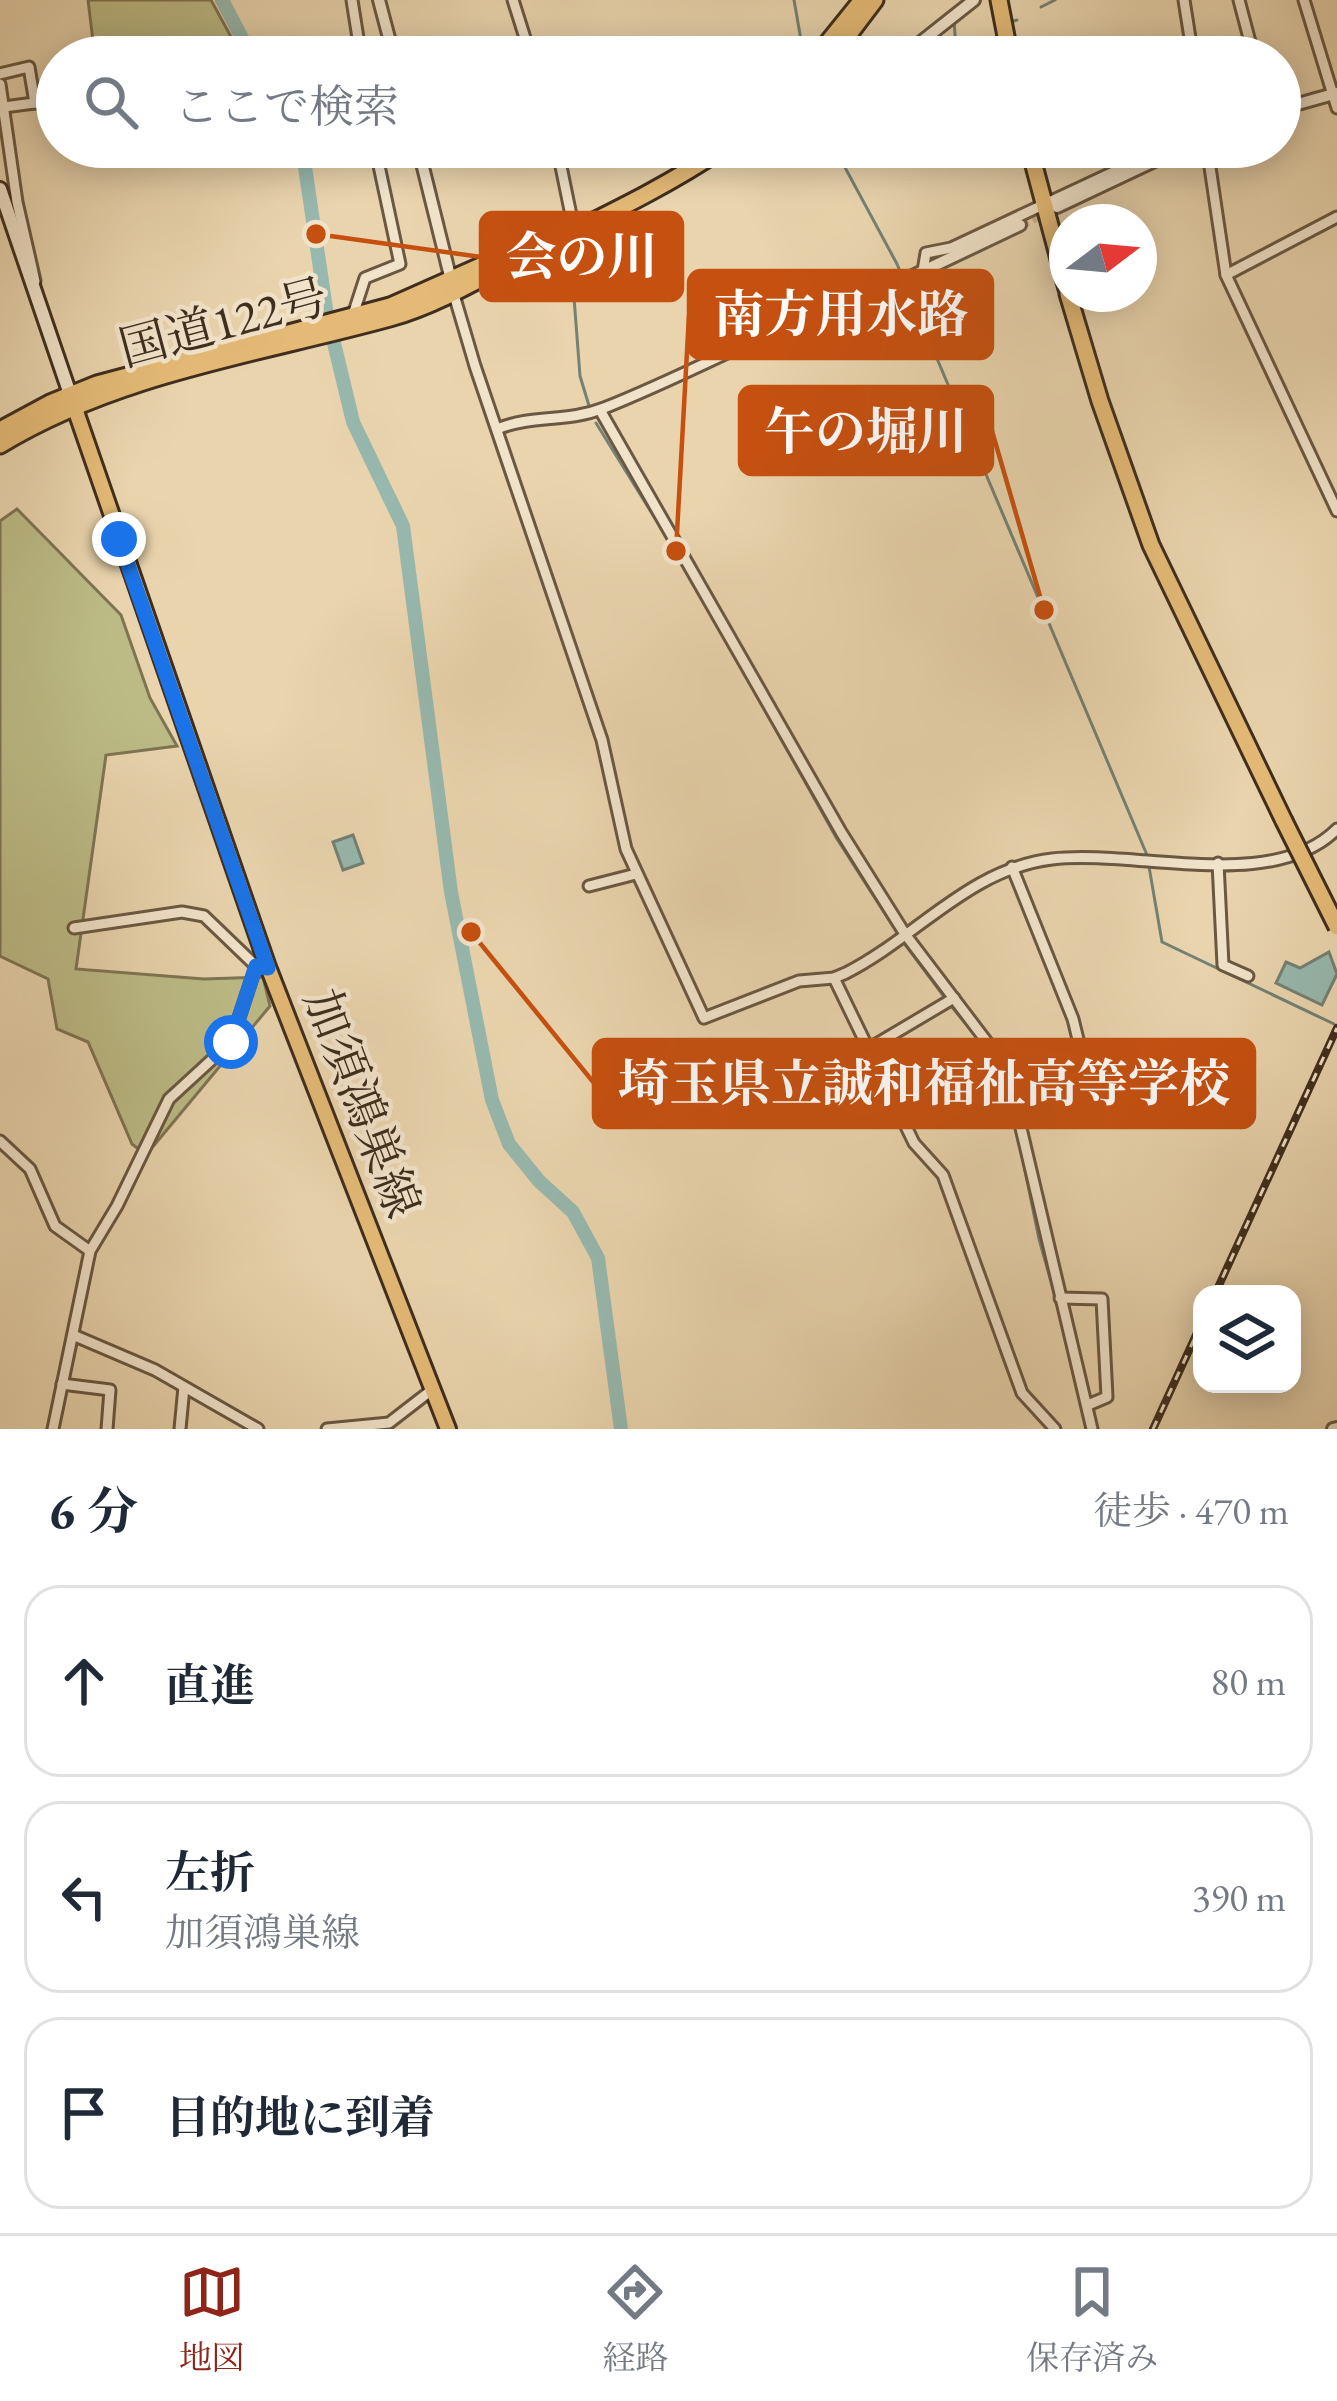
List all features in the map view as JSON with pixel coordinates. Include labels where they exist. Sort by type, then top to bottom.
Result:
[{"type":"highway","points":[[833,36],[862,0]]},
{"type":"highway","points":[[848,36],[875,0]]},
{"type":"highway","points":[[999,0],[1006,36]]},
{"type":"highway","name":"国道122号","points":[[0,445],[72,400],[396,316],[667,168]]},
{"type":"highway","name":"国道122号","points":[[0,430],[161,364],[452,286],[620,207],[688,168]]},
{"type":"highway","points":[[1037,168],[1050,204]]},
{"type":"highway","points":[[1074,312],[1151,545],[1337,927]]},
{"type":"main road","points":[[0,189],[72,400]]},
{"type":"main road","name":"加須鴻巣線","points":[[72,400],[262,967],[448,1429]]},
{"type":"street","points":[[352,0],[358,36]]},
{"type":"street","points":[[379,0],[388,36]]},
{"type":"street","points":[[513,0],[524,36]]},
{"type":"street","points":[[929,36],[974,0]]},
{"type":"street","points":[[1184,0],[1190,36]]},
{"type":"street","points":[[1239,0],[1248,36]]},
{"type":"street","points":[[1304,0],[1337,108]]},
{"type":"street","points":[[0,74],[29,67],[35,103],[4,107]]},
{"type":"street","points":[[0,84],[34,292]]},
{"type":"street","points":[[1301,104],[1335,94]]},
{"type":"street","points":[[353,315],[365,278],[400,264],[380,168]]},
{"type":"street","points":[[423,168],[452,286],[496,429],[602,740],[626,848],[704,1018],[799,981],[834,979],[976,884],[1012,867],[1055,858],[1264,864],[1316,847],[1337,829]]},
{"type":"street","points":[[561,168],[572,220]]},
{"type":"street","points":[[1055,204],[1136,168]]},
{"type":"street","points":[[1210,168],[1226,275],[1337,511]]},
{"type":"street","points":[[922,272],[926,254],[1049,207]]},
{"type":"street","points":[[1226,275],[1337,217]]},
{"type":"street","points":[[496,429],[522,419],[557,419],[600,410],[900,282],[1020,225]]},
{"type":"street","points":[[600,410],[841,832],[905,934],[987,1042],[1018,1107],[1092,1429]]},
{"type":"street","points":[[1218,862],[1223,965],[1248,976]]},
{"type":"street","points":[[1012,867],[1073,1019],[1090,1088],[1018,1107]]},
{"type":"street","points":[[590,886],[636,874]]},
{"type":"street","points":[[53,1429],[89,1251],[117,1207],[169,1099],[231,1042],[262,967],[204,916],[182,911],[74,928]]},
{"type":"street","points":[[834,979],[914,1143],[943,1175],[1022,1393],[1054,1429]]},
{"type":"street","points":[[868,1049],[955,998]]},
{"type":"street","points":[[0,1142],[30,1169],[55,1226],[89,1251]]},
{"type":"street","points":[[1060,1298],[1102,1299],[1107,1397],[1088,1405]]},
{"type":"street","points":[[73,1335],[155,1370],[258,1429]]},
{"type":"street","points":[[62,1384],[110,1390],[107,1429]]},
{"type":"street","points":[[180,1429],[184,1387]]},
{"type":"street","points":[[327,1429],[389,1423],[433,1389]]},
{"type":"shaded area","points":[[88,0],[211,0],[231,36],[92,36]]},
{"type":"shaded area","points":[[17,509],[121,615],[150,698],[177,746],[106,755],[76,969],[204,979],[263,977],[270,1006],[146,1155],[132,1144],[88,1042],[57,1029],[48,979],[0,956],[0,521]]},
{"type":"water","points":[[353,835],[363,863],[343,870],[333,842]]},
{"type":"water","points":[[1329,952],[1337,974],[1322,1005],[1276,983],[1286,962],[1300,968]]},
{"type":"waterway","points":[[222,0],[241,36]]},
{"type":"waterway","points":[[508,0],[519,36]]},
{"type":"waterway","points":[[794,0],[800,36]]},
{"type":"waterway","points":[[1041,7],[1055,0]]},
{"type":"waterway","points":[[954,20],[955,36]]},
{"type":"waterway","points":[[305,168],[327,315]]},
{"type":"waterway","points":[[845,168],[897,264],[1147,855],[1162,942],[1334,1024]]},
{"type":"waterway","points":[[559,178],[565,213]]},
{"type":"waterway","points":[[570,245],[580,376],[590,409]]},
{"type":"waterway","points":[[334,343],[353,422],[403,526],[451,892],[492,1100],[509,1144],[573,1212],[598,1258],[621,1429]]},
{"type":"waterway","points":[[596,423],[674,549]]},
{"type":"waterway","points":[[679,557],[837,839],[896,931]]},
{"type":"waterway","points":[[904,943],[945,998]]},
{"type":"waterway","points":[[951,1006],[979,1040],[1010,1101]]},
{"type":"waterway","points":[[1015,1122],[1057,1303]]},
{"type":"tunnel","points":[[1020,225],[1048,212]]},
{"type":"railway","points":[[1219,1285],[1337,1028]]},
{"type":"railway","points":[[1153,1429],[1193,1342]]},
{"type":"place","name":"会の川","points":[[316,234]]},
{"type":"place","name":"南方用水路","points":[[676,551]]},
{"type":"place","name":"午の堀川","points":[[1044,610]]},
{"type":"place","name":"埼玉県立誠和福祉高等学校","points":[[471,932]]},
{"type":"route","points":[[119,539],[268,968],[256,966],[231,1042]]}]
